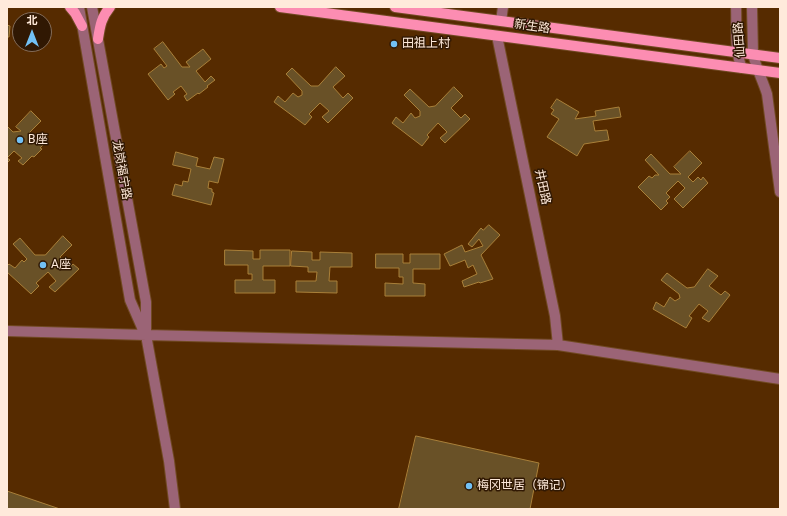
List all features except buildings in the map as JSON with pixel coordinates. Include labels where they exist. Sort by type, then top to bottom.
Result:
[{"type":"main road","points":[[70,7],[82,26]]},
{"type":"main road","points":[[98,39],[100,25],[110,7]]},
{"type":"main road","name":"新生路","points":[[280,7],[780,73]]},
{"type":"main road","name":"新生路","points":[[395,7],[780,58]]},
{"type":"street","name":"龙岗福宁路","points":[[79,7],[130,300],[146,336]]},
{"type":"street","name":"龙岗福宁路","points":[[92,7],[146,302],[146,336],[169,461],[175,509]]},
{"type":"street","points":[[501,21],[502,7]]},
{"type":"street","name":"仙田路","points":[[736,7],[737,52],[742,68]]},
{"type":"street","name":"仙田路","points":[[752,7],[754,62],[764,83],[767,94],[780,192]]},
{"type":"street","name":"井田路","points":[[497,36],[555,316],[558,345]]},
{"type":"street","points":[[7,331],[146,336],[558,345],[780,379]]},
{"type":"place","name":"田祖上村","points":[[394,44]]},
{"type":"place","name":"B座","points":[[20,140]]},
{"type":"place","name":"A座","points":[[43,265]]},
{"type":"place","name":"梅冈世居（锦记）","points":[[469,486]]}]
